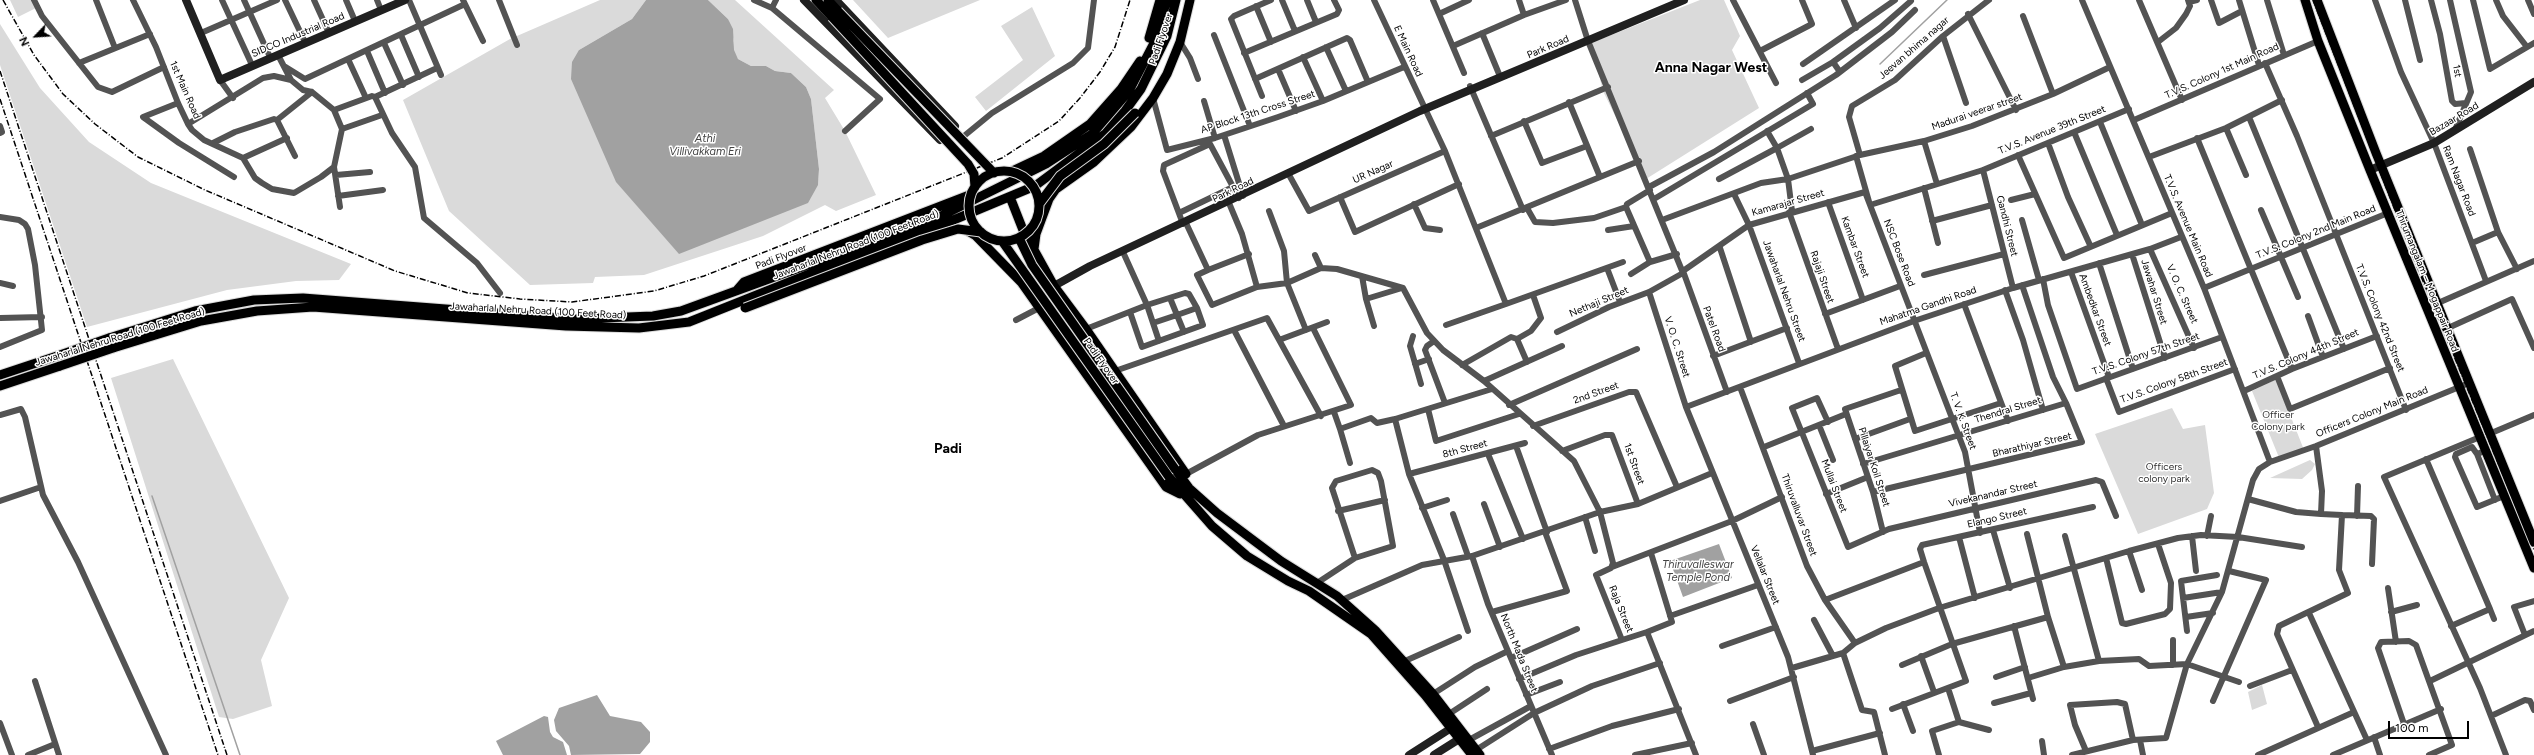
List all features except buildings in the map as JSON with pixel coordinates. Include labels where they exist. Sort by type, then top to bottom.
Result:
[{"type":"main road","points":[[816,0],[968,164],[974,174],[974,190],[970,206],[972,219],[981,232]]},
{"type":"main road","points":[[828,0],[994,173]]},
{"type":"main road","name":"Padi Flyover","points":[[735,292],[744,282],[974,190],[984,178],[994,173],[1010,172],[1038,159],[1067,142],[1090,124],[1110,104],[1139,63],[1151,34],[1160,0]]},
{"type":"main road","name":"Jawaharlal Nehru Road (100 Feet Road)","points":[[0,375],[195,311],[254,300],[303,298],[575,319],[667,314],[735,292],[939,217],[1046,164],[1092,134],[1129,91],[1154,43],[1167,0]]},
{"type":"main road","name":"Jawaharlal Nehru Road (100 Feet Road)","points":[[0,386],[113,348],[201,322],[257,311],[313,307],[533,324],[639,328],[689,322],[721,311],[857,255],[951,221],[1035,186],[1066,161],[1106,133],[1141,89],[1167,36],[1176,0]]},
{"type":"main road","name":"Padi Flyover","points":[[1185,0],[1167,61],[1158,80],[1135,113],[1104,144],[1060,176],[1039,204],[1034,224],[1019,238],[1032,265],[1186,484],[1217,513],[1250,539],[1342,600],[1405,661],[1449,714],[1454,726]]},
{"type":"main road","points":[[1034,249],[1036,234],[1049,199],[1056,189],[1094,162],[1130,127],[1153,98],[1166,74],[1180,42],[1190,0]]},
{"type":"main road","name":"Thirumangalam – Mogappair Road","points":[[2305,0],[2318,41],[2480,437],[2481,452],[2504,496],[2534,568]]},
{"type":"main road","name":"Thirumangalam – Mogappair Road","points":[[2317,0],[2381,165],[2534,542]]},
{"type":"main road","points":[[1066,161],[1075,176]]},
{"type":"main road","points":[[1010,172],[1020,176],[1030,183],[1036,192],[1039,204]]},
{"type":"main road","points":[[1010,197],[1043,269],[1186,474],[1186,484]]},
{"type":"main road","points":[[951,221],[976,236],[1021,282],[1166,487],[1182,494],[1212,526],[1247,556],[1288,581],[1309,591],[1371,634],[1465,738],[1476,753]]},
{"type":"main road","name":"Padi Flyover","points":[[721,311],[745,308],[922,240],[958,229],[981,232],[1002,241],[1025,270],[1182,494]]},
{"type":"main road","points":[[1002,241],[1019,238]]},
{"type":"main road","points":[[1021,282],[1043,269]]},
{"type":"street","points":[[34,0],[42,16],[79,63],[91,81],[106,91],[112,92],[164,67]]},
{"type":"street","points":[[96,0],[115,48]]},
{"type":"street","name":"1st Main Road","points":[[133,0],[150,34],[188,124],[197,136],[243,158]]},
{"type":"street","points":[[186,0],[220,80],[233,98]]},
{"type":"street","points":[[222,0],[252,65]]},
{"type":"street","points":[[244,0],[274,56],[284,66],[305,79],[421,26],[464,2],[483,41]]},
{"type":"street","points":[[201,33],[277,0]]},
{"type":"street","points":[[284,0],[304,42]]},
{"type":"street","points":[[314,0],[329,33]]},
{"type":"street","points":[[346,0],[355,21]]},
{"type":"street","points":[[377,0],[381,10]]},
{"type":"street","name":"SIDCO Industrial Road","points":[[220,80],[304,42],[329,33],[405,0]]},
{"type":"street","points":[[409,0],[441,75]]},
{"type":"street","points":[[499,0],[518,45]]},
{"type":"street","points":[[754,0],[772,8],[880,99],[845,131]]},
{"type":"street","points":[[772,8],[776,0]]},
{"type":"street","points":[[804,0],[950,149],[992,113],[1073,63],[1088,48],[1094,0]]},
{"type":"street","points":[[836,0],[964,136]]},
{"type":"street","points":[[1262,96],[1231,19],[1234,16],[1271,0]]},
{"type":"street","points":[[1282,0],[1295,31]]},
{"type":"street","points":[[1307,0],[1316,22]]},
{"type":"street","points":[[1244,53],[1338,12],[1334,0]]},
{"type":"street","name":"E Main Road","points":[[1374,0],[1404,67],[1445,151],[1506,304]]},
{"type":"street","points":[[1433,0],[1464,73]]},
{"type":"street","points":[[1439,14],[1469,0]]},
{"type":"street","points":[[1518,0],[1524,15]]},
{"type":"street","points":[[1453,46],[1524,15],[1566,0]]},
{"type":"street","name":"Patel Road","points":[[1575,0],[1587,39],[1677,254],[1727,392]]},
{"type":"street","name":"Park Road","points":[[1054,286],[1090,266],[1185,224],[1288,173],[1424,109],[1587,39],[1670,0]]},
{"type":"street","name":"Park Road","points":[[1471,88],[1499,74],[1684,0]]},
{"type":"street","points":[[1733,0],[1776,83]]},
{"type":"street","points":[[1760,51],[1812,24],[1802,0]]},
{"type":"street","points":[[1844,0],[1856,28]]},
{"type":"street","points":[[1803,64],[1895,0]]},
{"type":"street","name":"Jeevan bhima nagar","points":[[1865,192],[1849,117],[1852,106],[1896,80],[1968,14],[1989,0]]},
{"type":"street","name":"T.V.S. Avenue Main Road","points":[[2082,0],[2134,120],[2181,237],[2204,288],[2270,462]]},
{"type":"street","points":[[2139,0],[2182,100]]},
{"type":"street","points":[[2158,42],[2176,28],[2186,14],[2188,1],[2197,0]]},
{"type":"street","points":[[2211,0],[2219,23],[2242,11]]},
{"type":"street","name":"T.V.S. Colony 42nd Street","points":[[2239,0],[2262,64],[2282,100],[2334,235],[2377,336],[2406,410]]},
{"type":"street","points":[[2267,0],[2284,55]]},
{"type":"street","name":"Ram Nagar Road","points":[[2374,0],[2401,72],[2434,143],[2486,281]]},
{"type":"street","points":[[2405,0],[2420,60]]},
{"type":"street","name":"1st","points":[[2431,0],[2440,34],[2452,101],[2455,104],[2466,103]]},
{"type":"street","points":[[2450,0],[2471,92],[2455,130]]},
{"type":"street","points":[[2473,0],[2490,69],[2534,43]]},
{"type":"street","points":[[2496,0],[2503,16],[2527,47]]},
{"type":"street","points":[[2528,0],[2534,14]]},
{"type":"street","points":[[1802,80],[1833,62],[1880,28],[1911,1]]},
{"type":"street","points":[[1256,6],[1271,42]]},
{"type":"street","points":[[1471,88],[1491,136],[1525,209],[1535,222],[1553,223],[1594,218],[1626,207],[1627,204],[1650,188],[1714,152],[1840,72],[1892,32],[1915,10]]},
{"type":"street","points":[[1968,14],[2016,110]]},
{"type":"street","points":[[2023,16],[2053,94]]},
{"type":"street","points":[[1482,33],[1499,74]]},
{"type":"street","points":[[79,63],[150,34]]},
{"type":"street","points":[[401,35],[419,77]]},
{"type":"street","points":[[1214,35],[1250,126]]},
{"type":"street","points":[[1943,36],[1966,103]]},
{"type":"street","points":[[1255,79],[1348,38],[1368,82]]},
{"type":"street","name":"T.V.S. Colony 1st Main Road","points":[[2134,120],[2318,41]]},
{"type":"street","points":[[1180,42],[1185,48],[1198,79]]},
{"type":"street","points":[[384,43],[403,84]]},
{"type":"street","points":[[1326,47],[1346,91]]},
{"type":"street","points":[[367,51],[385,93]]},
{"type":"street","points":[[1303,57],[1323,101]]},
{"type":"street","points":[[348,59],[366,98]]},
{"type":"street","points":[[1833,62],[1840,72]]},
{"type":"street","points":[[284,66],[291,80],[303,90],[312,92],[334,110],[342,129],[334,167],[340,207]]},
{"type":"street","name":"AP Block 13th Cross Street","points":[[1153,98],[1167,150],[1215,138],[1296,111],[1404,67]]},
{"type":"street","name":"Madurai veerar street","points":[[1662,220],[1760,183],[1788,179],[1858,155],[1924,141],[2016,110],[2110,67]]},
{"type":"street","points":[[334,110],[366,98],[375,97],[385,93],[438,68]]},
{"type":"street","points":[[1278,68],[1296,111]]},
{"type":"street","points":[[188,124],[233,98],[263,78],[274,76],[291,80]]},
{"type":"street","name":"Bazaar Road","points":[[2370,170],[2434,143],[2534,82]]},
{"type":"street","points":[[1491,136],[1569,102],[1608,87]]},
{"type":"street","points":[[214,143],[235,132],[277,120],[312,92]]},
{"type":"street","points":[[1654,199],[1813,104],[1807,93]]},
{"type":"street","points":[[375,97],[382,115],[415,167],[424,218],[477,263],[500,293]]},
{"type":"street","points":[[2149,157],[2226,128],[2282,100]]},
{"type":"street","points":[[1204,101],[1215,138]]},
{"type":"street","points":[[1569,102],[1600,177]]},
{"type":"street","points":[[178,103],[142,117],[179,143],[234,177]]},
{"type":"street","name":"T.V.S. Avenue 39th Street","points":[[1865,192],[1870,205],[1983,170],[2129,109]]},
{"type":"street","points":[[342,129],[382,115]]},
{"type":"street","points":[[2249,117],[2344,349]]},
{"type":"street","points":[[277,120],[295,156]]},
{"type":"street","points":[[1524,121],[1542,163],[1587,146]]},
{"type":"street","points":[[2100,122],[2142,225]]},
{"type":"street","points":[[0,126],[1,133]]},
{"type":"street","points":[[2226,128],[2246,175]]},
{"type":"street","points":[[1719,179],[1811,129]]},
{"type":"street","name":"Rajaji Street","points":[[1767,131],[1777,148],[1788,179],[1791,212],[1838,349]]},
{"type":"street","points":[[2074,132],[2117,235]]},
{"type":"street","points":[[1224,135],[1241,197]]},
{"type":"street","points":[[287,138],[243,158],[255,178],[272,189],[285,193],[294,193],[334,167]]},
{"type":"street","points":[[2197,138],[2252,268],[2292,369]]},
{"type":"street","points":[[1924,141],[1937,184]]},
{"type":"street","points":[[2048,143],[2068,197],[2090,245]]},
{"type":"street","points":[[1208,270],[1179,213],[1162,169],[1170,162],[1210,144],[1233,187],[1241,197]]},
{"type":"street","points":[[2470,149],[2498,232],[2517,269]]},
{"type":"street","name":"UR Nagar","points":[[1288,173],[1309,211],[1445,151]]},
{"type":"street","points":[[2018,155],[2064,258],[2090,245],[2172,213]]},
{"type":"street","points":[[1476,228],[1639,161]]},
{"type":"street","name":"Gandhi Street","points":[[1983,170],[2013,288]]},
{"type":"street","points":[[336,175],[370,172]]},
{"type":"street","points":[[1340,197],[1354,232],[1459,184]]},
{"type":"street","points":[[1179,213],[1233,187]]},
{"type":"street","points":[[1924,188],[1938,243]]},
{"type":"street","points":[[338,196],[383,190]]},
{"type":"street","name":"Kamarajar Street","points":[[1683,272],[1720,248],[1749,225],[1865,192]]},
{"type":"street","name":"NSC Bose Road","points":[[1865,192],[1914,321]]},
{"type":"street","name":"Jawaharlal Nehru Street","points":[[1734,194],[1749,225],[1799,364]]},
{"type":"street","points":[[2011,200],[2036,194]]},
{"type":"street","name":"Kambar Street","points":[[1828,202],[1863,300]]},
{"type":"street","points":[[1229,203],[1249,254],[1257,287]]},
{"type":"street","points":[[1414,204],[1425,228],[1440,230]]},
{"type":"street","points":[[1932,221],[1992,205]]},
{"type":"street","points":[[1626,207],[1650,262]]},
{"type":"street","points":[[2261,210],[2298,297]]},
{"type":"street","points":[[1269,211],[1284,251],[1287,283],[1306,330]]},
{"type":"street","name":"T.V.S. Colony 2nd Main Road","points":[[2204,288],[2388,214]]},
{"type":"street","points":[[0,217],[19,220],[25,224],[28,229],[42,317],[42,330],[0,347]]},
{"type":"street","points":[[2022,220],[2041,280]]},
{"type":"street","points":[[1608,230],[1634,226]]},
{"type":"street","points":[[2472,243],[2498,232]]},
{"type":"street","name":"Mahatma Gandhi Road","points":[[1686,407],[1914,321],[2005,290],[2150,249],[2181,237]]},
{"type":"street","points":[[1720,248],[1751,342]]},
{"type":"street","name":"V. O. C. Street","points":[[2150,249],[2194,348]]},
{"type":"street","points":[[1123,252],[1147,305],[1159,341]]},
{"type":"street","points":[[1249,254],[1197,275],[1212,305],[1257,287],[1287,283],[1321,268],[1362,276],[1403,288],[1427,333],[1434,341],[1462,365],[1484,381],[1519,414],[1574,461],[1600,512],[1612,567],[1732,521],[1782,497]]},
{"type":"street","points":[[1631,274],[1650,262],[1677,254]]},
{"type":"street","points":[[1924,275],[2004,254]]},
{"type":"street","name":"Jawahar Street","points":[[2132,254],[2164,358]]},
{"type":"street","points":[[1315,255],[1321,268]]},
{"type":"street","points":[[2438,303],[2534,261]]},
{"type":"street","points":[[1446,325],[1623,262]]},
{"type":"street","points":[[2099,264],[2133,369]]},
{"type":"street","points":[[1607,268],[1620,302]]},
{"type":"street","name":"Nethaji Street","points":[[1557,332],[1620,302],[1649,292],[1683,272]]},
{"type":"street","name":"Ambedkar Street","points":[[2070,272],[2119,412]]},
{"type":"street","points":[[1362,276],[1366,299],[1374,326]]},
{"type":"street","name":"T.V.S. Colony 57th Street","points":[[2041,280],[2077,389],[2222,337]]},
{"type":"street","points":[[0,283],[13,286]]},
{"type":"street","points":[[2022,285],[2053,377],[2066,403]]},
{"type":"street","points":[[1825,314],[1900,286]]},
{"type":"street","points":[[1366,299],[1403,288]]},
{"type":"street","points":[[2005,290],[2043,410]]},
{"type":"street","name":"V. O. C. Street","points":[[1649,292],[1686,407]]},
{"type":"street","points":[[1086,329],[1147,305],[1190,294],[1203,325],[1142,347],[1130,312]]},
{"type":"street","points":[[1462,365],[1508,338],[1517,339],[1532,331],[1541,318],[1533,295]]},
{"type":"street","points":[[1170,298],[1184,332]]},
{"type":"street","points":[[2448,328],[2512,299],[2534,348]]},
{"type":"street","points":[[1964,304],[2008,421]]},
{"type":"street","points":[[1016,320],[1039,308]]},
{"type":"street","points":[[1153,323],[1197,308]]},
{"type":"street","points":[[2308,316],[2323,357]]},
{"type":"street","points":[[0,318],[42,317]]},
{"type":"street","points":[[1114,371],[1267,318],[1321,416]]},
{"type":"street","name":"T. V. K. Street","points":[[1914,321],[1958,436],[1968,470],[1980,533]]},
{"type":"street","points":[[1280,340],[1327,322]]},
{"type":"street","points":[[1186,474],[1258,436],[1284,426],[1334,412],[1351,405],[1314,328]]},
{"type":"street","points":[[1713,356],[1787,328]]},
{"type":"street","points":[[1234,330],[1284,426]]},
{"type":"street","points":[[1413,336],[1410,346],[1420,384]]},
{"type":"street","name":"T.V.S. Colony 44th Street","points":[[2244,391],[2292,369],[2377,336]]},
{"type":"street","points":[[1517,339],[1527,362]]},
{"type":"street","points":[[1434,341],[1426,347],[1445,403]]},
{"type":"street","points":[[1484,381],[1562,346]]},
{"type":"street","points":[[1509,405],[1637,349]]},
{"type":"street","points":[[1926,353],[1895,366],[1910,420],[1916,431],[1952,418],[2002,403]]},
{"type":"street","points":[[1415,364],[1429,359]]},
{"type":"street","points":[[2277,376],[2290,409],[2390,368]]},
{"type":"street","name":"T.V.S. Colony 58th Street","points":[[2119,412],[2235,369]]},
{"type":"street","name":"Officers Colony Main Road","points":[[2140,740],[2163,740],[2167,736],[2187,664],[2213,613],[2229,572],[2255,473],[2270,462],[2316,446],[2406,410],[2469,382]]},
{"type":"street","name":"Thiruvalluvar Street","points":[[1740,387],[1764,447],[1807,566],[1825,600],[1856,643]]},
{"type":"street","points":[[1340,428],[1371,418],[1377,423],[1395,419],[1492,389]]},
{"type":"street","points":[[1764,447],[1828,422],[1846,412],[1901,390]]},
{"type":"street","name":"2nd Street","points":[[1533,426],[1629,392],[1636,392],[1677,487]]},
{"type":"street","name":"Mullai Street","points":[[1828,422],[1817,398],[1792,408],[1848,547]]},
{"type":"street","name":"Thendral Street","points":[[1864,464],[2066,403]]},
{"type":"street","name":"Bharathiyar Street","points":[[1873,492],[2079,445],[2082,441],[2066,403]]},
{"type":"street","name":"Vellalar Street","points":[[1686,407],[1792,668],[1813,753]]},
{"type":"street","points":[[0,415],[21,409],[25,416],[43,495],[78,562],[166,755]]},
{"type":"street","points":[[1428,409],[1436,441],[1519,414]]},
{"type":"street","points":[[1334,412],[1350,463]]},
{"type":"street","name":"Pillaiyar Koil Street","points":[[1846,412],[1873,492],[1883,532]]},
{"type":"street","points":[[2489,434],[2534,415]]},
{"type":"street","points":[[1395,419],[1409,474],[1444,560],[1468,631]]},
{"type":"street","points":[[1855,439],[1910,420]]},
{"type":"street","points":[[1819,425],[1833,460]]},
{"type":"street","name":"1st Street","points":[[1562,451],[1605,435],[1612,435],[1638,504]]},
{"type":"street","points":[[2480,437],[2384,477],[2468,663],[2506,755]]},
{"type":"street","name":"8th Street","points":[[1409,474],[1525,443]]},
{"type":"street","points":[[1492,612],[1567,591],[1516,446]]},
{"type":"street","points":[[2316,446],[2322,491],[2321,514]]},
{"type":"street","points":[[2495,500],[2481,452],[2472,447],[2456,454],[2455,458],[2477,507],[2495,500],[2504,496]]},
{"type":"street","points":[[1488,454],[1523,539]]},
{"type":"street","points":[[2426,459],[2494,619]]},
{"type":"street","points":[[1317,583],[1355,558],[1393,546],[1385,500],[1378,473],[1372,470],[1334,482],[1332,488],[1338,511],[1355,558]]},
{"type":"street","points":[[1342,600],[1422,566],[1444,560],[1470,556],[1546,532],[1600,512],[1638,504],[1712,473]]},
{"type":"street","points":[[1826,494],[1868,477]]},
{"type":"street","name":"Vivekanandar Street","points":[[1848,547],[1883,532],[1976,508],[2096,480],[2100,480],[2104,487],[2116,516]]},
{"type":"street","points":[[2357,516],[2358,486]]},
{"type":"street","points":[[0,501],[41,487]]},
{"type":"street","points":[[1338,511],[1385,500]]},
{"type":"street","points":[[1422,508],[1447,500]]},
{"type":"street","points":[[2248,500],[2296,512],[2371,516],[2375,521],[2372,564]]},
{"type":"street","points":[[1484,504],[1500,547]]},
{"type":"street","name":"Elango Street","points":[[1924,562],[1920,549],[1922,545],[2093,506]]},
{"type":"street","name":"North Mada Street","points":[[1453,514],[1550,752]]},
{"type":"street","points":[[2342,515],[2339,570],[2348,593]]},
{"type":"street","points":[[2207,536],[2211,516]]},
{"type":"street","points":[[1585,517],[1595,551]]},
{"type":"street","points":[[1993,530],[2010,588]]},
{"type":"street","points":[[2027,534],[2048,617],[2064,667]]},
{"type":"street","points":[[2065,536],[2099,661]]},
{"type":"street","points":[[1792,668],[1843,653],[1856,643],[1892,626],[1939,608],[2010,588],[2129,551],[2158,544],[2192,536],[2207,536],[2238,537],[2302,547]]},
{"type":"street","points":[[2192,536],[2196,571]]},
{"type":"street","points":[[1959,537],[1975,598]]},
{"type":"street","points":[[2106,558],[2122,623],[2126,624],[2165,614],[2170,609],[2171,583],[2158,544]]},
{"type":"street","points":[[2129,551],[2142,590]]},
{"type":"street","points":[[1648,632],[1672,622],[1651,553]]},
{"type":"street","points":[[1825,600],[1924,562],[1966,681],[1892,709]]},
{"type":"street","name":"Raja Street","points":[[1612,567],[1596,575],[1622,640],[1648,632],[1696,755]]},
{"type":"street","points":[[2214,701],[2222,677],[2266,580],[2229,572]]},
{"type":"street","points":[[2187,631],[2182,580],[2217,575]]},
{"type":"street","points":[[1670,616],[1758,585]]},
{"type":"street","points":[[2388,588],[2396,642]]},
{"type":"street","points":[[2318,727],[2278,639],[2279,626],[2355,590]]},
{"type":"street","points":[[2183,598],[2222,592]]},
{"type":"street","points":[[2525,634],[2514,607],[2534,600]]},
{"type":"street","points":[[2391,612],[2417,605]]},
{"type":"street","points":[[2451,626],[2490,609]]},
{"type":"street","points":[[2186,617],[2213,613]]},
{"type":"street","points":[[2309,613],[2367,740]]},
{"type":"street","points":[[1902,665],[1952,644],[2048,617]]},
{"type":"street","points":[[1814,620],[1833,656]]},
{"type":"street","points":[[1994,703],[2032,696],[2014,626]]},
{"type":"street","points":[[1722,646],[1776,627]]},
{"type":"street","points":[[2525,634],[2534,627]]},
{"type":"street","points":[[1433,694],[1475,667],[1577,630]]},
{"type":"street","points":[[2430,681],[2534,631]]},
{"type":"street","points":[[1405,661],[1459,637]]},
{"type":"street","points":[[1520,679],[1576,655],[1622,640]]},
{"type":"street","points":[[2173,640],[2173,665]]},
{"type":"street","points":[[2404,724],[2378,648],[2381,642],[2409,641],[2416,645],[2441,709],[2452,745],[2443,752],[2429,755]]},
{"type":"street","points":[[1843,653],[1862,710],[1873,711],[1885,755]]},
{"type":"street","points":[[1921,656],[1934,692]]},
{"type":"street","points":[[2028,678],[2064,667],[2099,661],[2139,659],[2149,666],[2187,664],[2239,682]]},
{"type":"street","points":[[1476,753],[1534,713],[1592,686],[1660,663]]},
{"type":"street","points":[[1996,677],[2025,667]]},
{"type":"street","points":[[2250,686],[2292,670]]},
{"type":"street","points":[[1730,701],[1794,677]]},
{"type":"street","points":[[35,681],[59,755]]},
{"type":"street","points":[[1526,695],[1560,682]]},
{"type":"street","points":[[1449,714],[1487,688]]},
{"type":"street","points":[[1948,688],[1960,722]]},
{"type":"street","points":[[2491,716],[2525,700],[2530,701],[2534,710]]},
{"type":"street","points":[[2086,751],[2075,725],[2070,705],[2118,702],[2125,704],[2133,740]]},
{"type":"street","points":[[1903,704],[1912,731]]},
{"type":"street","points":[[1434,755],[1531,706]]},
{"type":"street","points":[[1550,752],[1612,726],[1679,709]]},
{"type":"street","points":[[2333,755],[2441,709]]},
{"type":"street","points":[[2258,755],[2354,712]]},
{"type":"street","points":[[1939,755],[1932,731],[1960,722],[1988,730]]},
{"type":"street","points":[[0,723],[12,755]]},
{"type":"street","points":[[1753,724],[1764,755]]},
{"type":"street","points":[[1409,755],[1454,726]]},
{"type":"street","points":[[1813,753],[1880,733]]},
{"type":"street","points":[[2374,737],[2380,755]]},
{"type":"street","points":[[2072,755],[2133,740],[2140,740],[2144,755]]},
{"type":"street","points":[[2042,741],[2044,755]]},
{"type":"street","points":[[1635,755],[1692,742]]},
{"type":"street","points":[[28,755],[55,744]]},
{"type":"green space","points":[[10,0],[32,0],[36,8],[18,17]]},
{"type":"green space","points":[[600,0],[646,0],[632,19],[579,50],[818,185],[819,169],[811,99],[806,87],[791,73],[775,71],[766,66],[751,66],[738,59],[733,50],[734,41],[728,19],[708,0],[735,0],[834,90],[825,98],[845,131],[876,195],[836,211],[825,205],[763,236],[644,275],[595,277],[593,283],[530,285],[449,211],[403,100],[510,39]]},
{"type":"green space","points":[[853,0],[980,0],[888,38]]},
{"type":"green space","points":[[1700,0],[1724,0],[1740,36],[1732,50],[1759,108],[1646,179],[1603,91],[1591,43]]},
{"type":"green space","points":[[1032,7],[1055,56],[986,111],[975,97],[1023,60],[1001,26]]},
{"type":"green space","points":[[0,24],[40,88],[89,142],[151,183],[351,264],[339,280],[296,281],[227,290],[87,327],[0,65]]},
{"type":"green space","points":[[173,359],[289,598],[261,660],[272,706],[233,719],[219,717],[111,378]]},
{"type":"green space","name":"Officer Colony park","points":[[2276,379],[2304,450],[2280,460],[2252,391]]},
{"type":"green space","name":"Officers colony park","points":[[2172,408],[2183,429],[2205,425],[2214,493],[2207,509],[2138,534],[2095,434]]},
{"type":"green space","points":[[2310,460],[2315,464],[2312,470],[2302,479],[2270,478]]},
{"type":"green space","points":[[2262,685],[2267,704],[2252,710],[2248,692]]},
{"type":"water","name":"Athi Villivakkam Eri","points":[[646,0],[708,0],[728,19],[733,29],[734,50],[738,59],[751,66],[766,66],[775,71],[791,73],[806,87],[811,99],[819,169],[818,185],[808,203],[679,254],[616,182],[571,79],[572,62],[579,50],[632,19]]},
{"type":"water","name":"Thiruvalleswar Temple Pond","points":[[1719,544],[1732,578],[1683,597],[1670,561]]},
{"type":"water","points":[[597,695],[610,716],[641,722],[650,732],[650,742],[640,754],[571,755],[569,746],[556,731],[554,720],[559,708]]},
{"type":"water","points":[[544,716],[548,717],[550,732],[553,737],[563,742],[567,755],[503,755],[496,741]]},
{"type":"waterway","points":[[1880,64],[1947,0]]},
{"type":"waterway","points":[[152,496],[240,755]]},
{"type":"railway","points":[[3,0],[34,55],[63,94],[95,124],[138,157],[205,190],[395,271],[468,293],[520,299],[572,302],[654,291],[704,276],[1002,158],[1059,121],[1080,98],[1100,72],[1115,47],[1130,0]]},
{"type":"railway","points":[[2313,0],[2416,264],[2534,550]]},
{"type":"railway","points":[[0,71],[227,755]]},
{"type":"railway","points":[[0,99],[218,755]]},
{"type":"district","name":"Anna Nagar West","points":[[1711,68]]},
{"type":"district","name":"Padi","points":[[948,449]]}]
